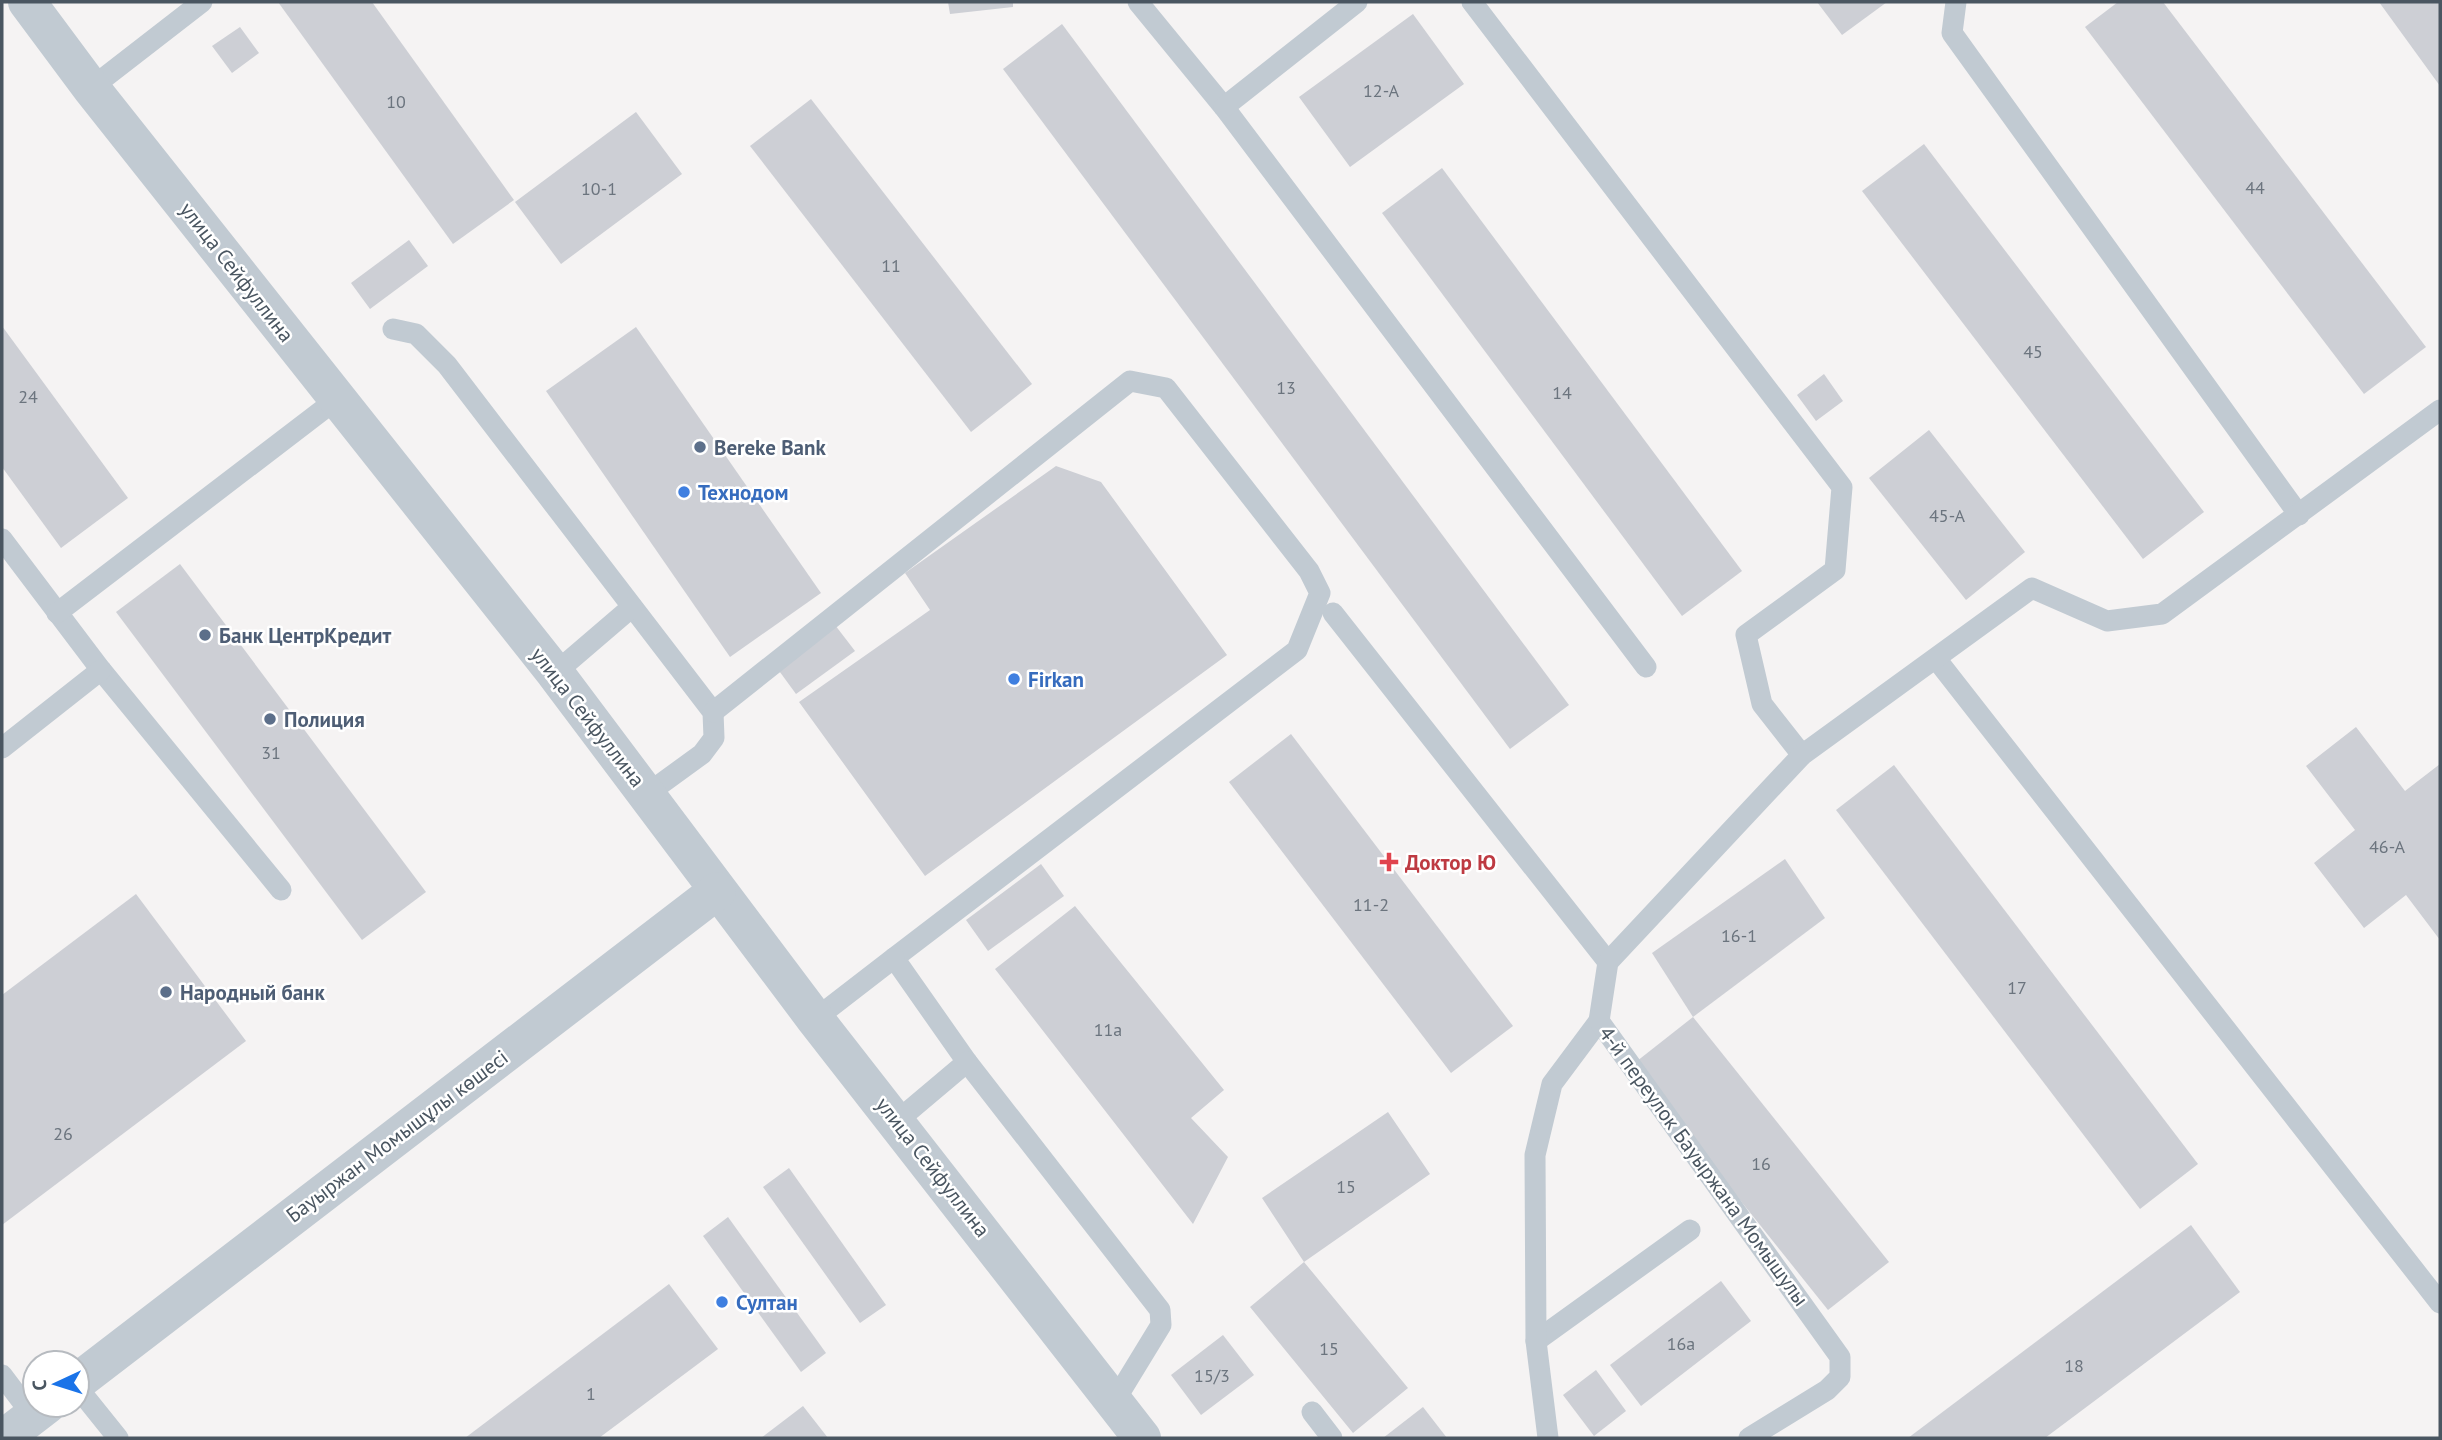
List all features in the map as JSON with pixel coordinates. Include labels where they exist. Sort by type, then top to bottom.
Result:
[{"type":"street","name":"улица Сейфуллина","points":[[27,2],[555,673],[815,1019],[1142,1438]]},
{"type":"street","name":"Бауыржан Момышұлы көшесі","points":[[91,1373],[717,891]]},
{"type":"lane","points":[[92,88],[202,2]]},
{"type":"lane","points":[[1138,2],[1224,107],[1646,667]]},
{"type":"lane","points":[[1224,107],[1357,2]]},
{"type":"lane","points":[[1472,2],[1842,487],[1835,570],[1746,635],[1762,704],[1802,755]]},
{"type":"lane","points":[[1956,2],[1952,33],[2299,515]]},
{"type":"lane","points":[[393,329],[416,334],[447,365],[713,712],[714,738],[702,754],[647,794]]},
{"type":"lane","points":[[713,712],[1130,381],[1166,388],[1309,571],[1321,593],[1297,650],[815,1019]]},
{"type":"lane","points":[[57,612],[337,399]]},
{"type":"lane","points":[[1334,613],[1608,962],[1802,755],[1937,660],[2032,588],[2107,621],[2162,614],[2440,410]]},
{"type":"lane","points":[[4,545],[101,670],[281,890]]},
{"type":"lane","points":[[555,673],[632,607]]},
{"type":"lane","points":[[1937,660],[2440,1303]]},
{"type":"lane","points":[[2,748],[101,670]]},
{"type":"lane","points":[[894,958],[967,1062],[1160,1310],[1161,1325],[1114,1402]]},
{"type":"lane","name":"4-й переулок Бауыржана Момышулы","points":[[1608,962],[1599,1021],[1840,1357],[1840,1377],[1827,1390],[1749,1438]]},
{"type":"lane","points":[[1548,1438],[1536,1341],[1535,1155],[1552,1084],[1599,1021]]},
{"type":"lane","points":[[897,1121],[967,1062]]},
{"type":"lane","points":[[1536,1341],[1690,1230]]},
{"type":"lane","points":[[2,1375],[28,1420]]},
{"type":"lane","points":[[91,1402],[118,1438]]},
{"type":"lane","points":[[1312,1412],[1332,1438]]},
{"type":"building","points":[[278,2],[372,2],[514,200],[453,244]]},
{"type":"building","points":[[948,2],[1013,2],[1013,7],[950,14]]},
{"type":"building","points":[[1817,2],[1887,2],[1842,35]]},
{"type":"building","points":[[2118,2],[2163,2],[2426,347],[2364,394],[2085,27]]},
{"type":"building","points":[[2379,2],[2440,2],[2440,86]]},
{"type":"building","points":[[1413,14],[1464,84],[1350,167],[1299,97]]},
{"type":"building","points":[[1062,24],[1569,705],[1510,749],[1003,69]]},
{"type":"building","points":[[240,27],[259,53],[232,73],[212,46]]},
{"type":"building","points":[[811,99],[1032,384],[971,432],[750,146]]},
{"type":"building","points":[[636,112],[682,174],[561,264],[515,202]]},
{"type":"building","points":[[1924,144],[2204,512],[2143,559],[1862,191]]},
{"type":"building","points":[[1442,168],[1742,571],[1682,616],[1382,213]]},
{"type":"building","points":[[409,240],[428,266],[370,309],[351,283]]},
{"type":"building","points":[[2,326],[128,498],[61,548],[2,467]]},
{"type":"building","name":"Технодом","points":[[636,327],[821,593],[730,657],[546,391]]},
{"type":"building","points":[[1824,374],[1843,401],[1816,421],[1797,395]]},
{"type":"building","points":[[1929,430],[2025,552],[1966,600],[1869,478]]},
{"type":"building","name":"Firkan","points":[[1056,466],[1101,482],[1227,655],[925,876],[799,702],[930,610],[905,573]]},
{"type":"building","points":[[180,564],[426,892],[362,940],[116,612]]},
{"type":"building","points":[[835,625],[855,651],[796,694],[777,668]]},
{"type":"building","points":[[2356,727],[2405,791],[2440,764],[2440,940],[2406,895],[2364,928],[2314,863],[2355,830],[2306,766]]},
{"type":"building","points":[[1291,734],[1513,1026],[1451,1073],[1229,782]]},
{"type":"building","points":[[1894,765],[2198,1164],[2140,1209],[1836,810]]},
{"type":"building","points":[[1785,859],[1825,918],[1693,1017],[1652,953]]},
{"type":"building","points":[[1041,864],[1064,896],[988,951],[966,920]]},
{"type":"building","points":[[136,894],[246,1041],[2,1225],[2,995]]},
{"type":"building","points":[[1075,906],[1224,1090],[1191,1118],[1228,1157],[1193,1224],[995,969]]},
{"type":"building","points":[[1693,1017],[1889,1262],[1828,1310],[1632,1065]]},
{"type":"building","points":[[1388,1112],[1430,1174],[1304,1262],[1262,1198]]},
{"type":"building","points":[[789,1168],[886,1305],[860,1323],[763,1187]]},
{"type":"building","points":[[728,1217],[826,1353],[801,1372],[703,1236]]},
{"type":"building","points":[[2191,1225],[2240,1292],[2045,1438],[1908,1438]]},
{"type":"building","points":[[1304,1262],[1408,1388],[1353,1433],[1250,1307]]},
{"type":"building","points":[[1721,1281],[1751,1321],[1641,1406],[1610,1365]]},
{"type":"building","points":[[669,1284],[718,1349],[599,1438],[465,1438]]},
{"type":"building","points":[[1223,1335],[1254,1375],[1201,1415],[1171,1375]]},
{"type":"building","points":[[1596,1370],[1626,1411],[1594,1436],[1563,1395]]},
{"type":"building","points":[[803,1406],[828,1438],[761,1438]]},
{"type":"building","points":[[1423,1407],[1447,1438],[1383,1438]]},
{"type":"place","name":"Bereke Bank","points":[[700,447]]},
{"type":"place","name":"Технодом","points":[[684,492]]},
{"type":"place","name":"Банк ЦентрКредит","points":[[205,635]]},
{"type":"place","name":"Firkan","points":[[1014,679]]},
{"type":"place","name":"Полиция","points":[[270,719]]},
{"type":"place","name":"Доктор Ю","points":[[1389,862]]},
{"type":"place","name":"Народный банк","points":[[166,992]]},
{"type":"place","name":"Султан","points":[[722,1302]]}]
